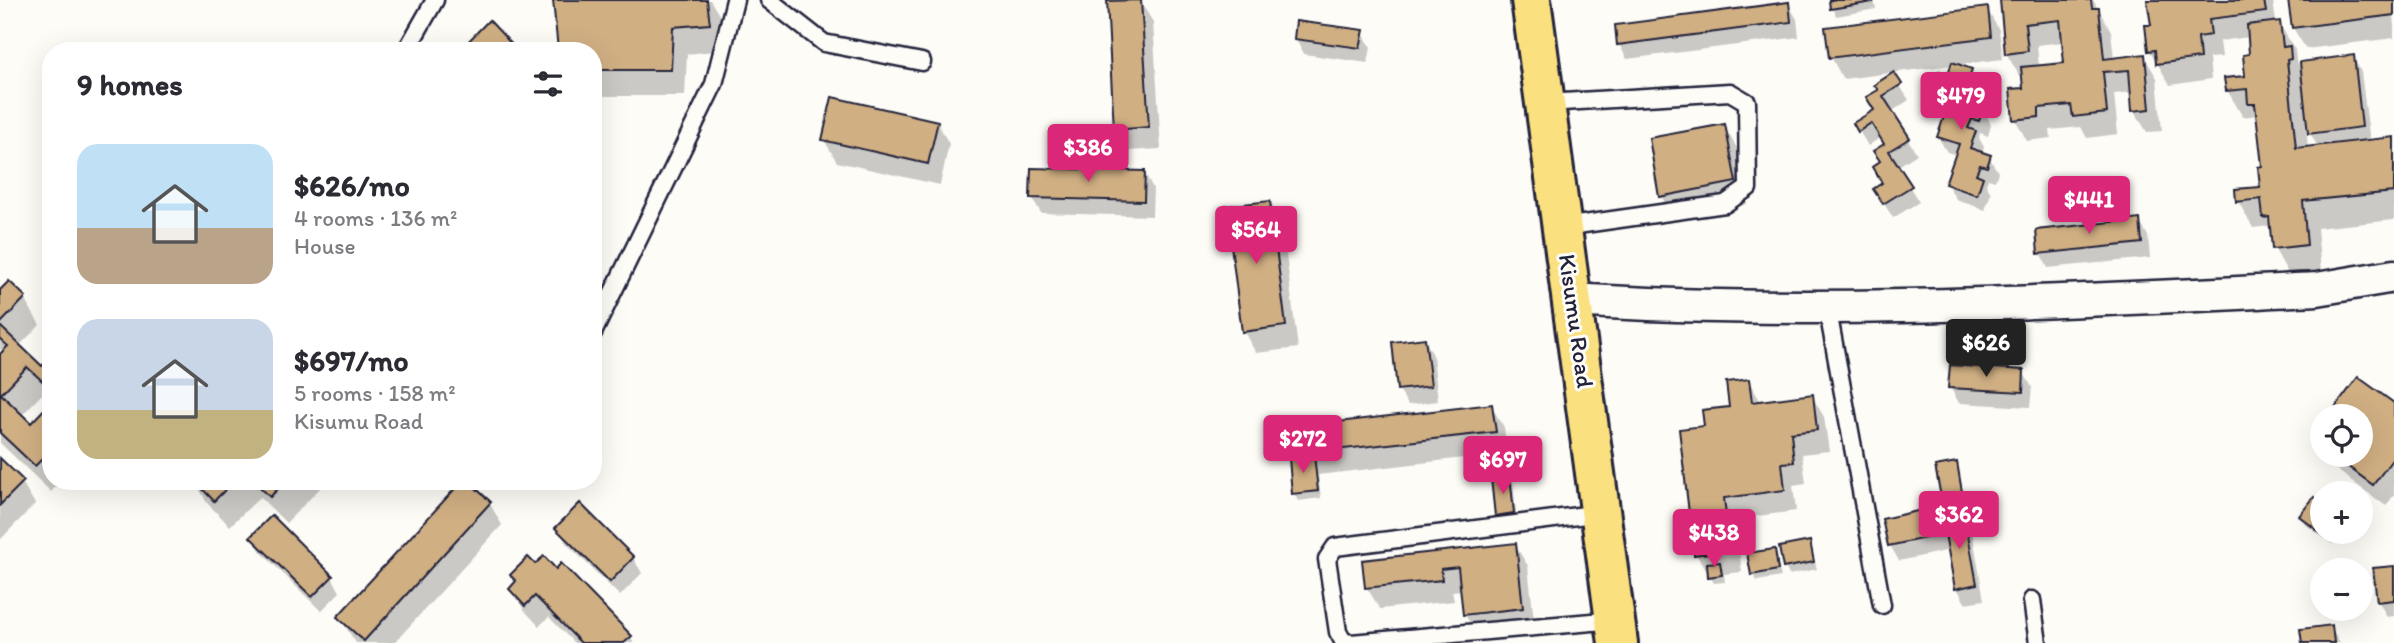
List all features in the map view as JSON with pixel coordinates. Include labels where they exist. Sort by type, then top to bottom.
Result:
[{"type":"highway","name":"Kisumu Road","points":[[1531,0],[1616,632]]},
{"type":"street","points":[[1573,300],[1645,304],[1826,306],[2317,289],[2394,276]]},
{"type":"lane","points":[[411,42],[435,0]]},
{"type":"lane","points":[[602,314],[713,83],[736,0]]},
{"type":"lane","points":[[769,0],[824,43],[922,62]]},
{"type":"lane","points":[[1546,103],[1730,92],[1747,102],[1748,188],[1741,195],[1725,204],[1563,227]]},
{"type":"lane","points":[[1826,306],[1882,605]]},
{"type":"lane","points":[[1601,513],[1335,547],[1327,559],[1338,632],[1343,641],[1351,643],[1616,632]]},
{"type":"lane","points":[[2032,600],[2038,643]]},
{"type":"building","points":[[553,0],[707,0],[710,24],[673,27],[671,70],[602,70],[602,42],[557,42]]},
{"type":"building","points":[[1141,0],[1149,127],[1114,130],[1107,1]]},
{"type":"building","points":[[1829,0],[1872,0],[1873,2],[1830,9]]},
{"type":"building","points":[[2000,0],[2091,0],[2092,8],[2099,8],[2104,59],[2145,54],[2150,109],[2132,111],[2129,70],[2103,72],[2107,113],[2073,117],[2071,105],[2039,108],[2039,117],[2013,120],[2010,89],[2023,88],[2021,67],[2064,63],[2060,20],[2025,24],[2028,51],[2005,54]]},
{"type":"building","points":[[2147,0],[2264,0],[2266,12],[2209,19],[2211,35],[2198,37],[2200,58],[2156,64],[2155,50],[2148,51],[2145,25],[2151,25]]},
{"type":"building","points":[[2288,0],[2394,0],[2394,15],[2292,28]]},
{"type":"building","points":[[1789,2],[1791,22],[1617,45],[1615,25]]},
{"type":"building","points":[[1988,7],[1991,37],[1829,58],[1825,27]]},
{"type":"building","points":[[489,20],[510,42],[468,42]]},
{"type":"building","points":[[1296,21],[1364,30],[1360,48],[1294,39]]},
{"type":"building","points":[[2280,21],[2283,47],[2290,46],[2291,59],[2287,60],[2296,148],[2394,137],[2394,192],[2303,201],[2307,245],[2272,249],[2269,217],[2263,218],[2261,199],[2236,202],[2235,189],[2260,187],[2258,167],[2262,166],[2255,104],[2248,104],[2247,89],[2226,91],[2224,78],[2245,76],[2243,55],[2249,54],[2247,25]]},
{"type":"building","points":[[2354,55],[2362,127],[2308,134],[2300,62]]},
{"type":"building","points":[[1952,62],[1972,69],[1968,81],[1960,78],[1953,96],[1984,107],[1979,121],[1972,119],[1968,128],[1976,131],[1970,148],[1991,155],[1987,167],[1980,165],[1976,174],[1983,177],[1977,195],[1945,184],[1959,144],[1937,137],[1951,96],[1932,90],[1939,71],[1948,74]]},
{"type":"building","points":[[1894,72],[1902,84],[1883,96],[1910,138],[1889,151],[1912,186],[1883,204],[1873,189],[1882,183],[1872,167],[1880,161],[1873,151],[1884,144],[1871,123],[1858,132],[1853,123],[1874,110],[1866,97],[1878,90],[1874,85]]},
{"type":"building","points":[[832,97],[938,121],[928,164],[822,140]]},
{"type":"building","points":[[1725,124],[1736,182],[1659,197],[1649,138]]},
{"type":"building","points":[[1031,168],[1145,171],[1144,201],[1030,198]]},
{"type":"building","points":[[1270,201],[1286,326],[1242,332],[1226,206]]},
{"type":"building","points":[[2140,219],[2142,243],[2038,254],[2036,230]]},
{"type":"building","points":[[9,281],[26,297],[0,324],[0,290]]},
{"type":"building","points":[[0,326],[42,366],[42,381],[27,367],[1,394],[31,423],[42,411],[42,459],[35,466],[0,433],[0,354],[8,346],[0,339]]},
{"type":"building","points":[[1425,338],[1431,386],[1397,390],[1392,342]]},
{"type":"building","points":[[1950,365],[2024,370],[2023,392],[1948,388]]},
{"type":"building","points":[[2358,377],[2394,403],[2394,457],[2373,485],[2373,481],[2368,481],[2348,467],[2373,467],[2373,404],[2338,404]]},
{"type":"building","points":[[1749,379],[1752,402],[1813,394],[1817,430],[1791,433],[1794,462],[1782,463],[1785,490],[1724,498],[1730,550],[1694,555],[1679,429],[1704,426],[1702,410],[1729,407],[1726,382]]},
{"type":"building","points":[[1492,404],[1496,432],[1290,455],[1287,428]]},
{"type":"building","points":[[1314,455],[1318,491],[1292,494],[1289,458]]},
{"type":"building","points":[[0,458],[24,481],[0,505]]},
{"type":"building","points":[[1957,462],[1962,492],[1941,497],[1935,466]]},
{"type":"building","points":[[1510,475],[1514,513],[1495,516],[1491,478]]},
{"type":"building","points":[[204,490],[225,490],[214,501]]},
{"type":"building","points":[[263,490],[277,490],[270,497]]},
{"type":"building","points":[[454,490],[478,490],[491,502],[364,641],[337,617]]},
{"type":"building","points":[[2310,502],[2310,525],[2299,516]]},
{"type":"building","points":[[580,503],[634,557],[610,582],[555,528]]},
{"type":"building","points":[[1935,507],[1940,535],[1888,546],[1882,519]]},
{"type":"building","points":[[1964,513],[1977,584],[1955,589],[1942,517]]},
{"type":"building","points":[[272,515],[333,576],[312,597],[250,537]]},
{"type":"building","points":[[1810,541],[1814,562],[1783,568],[1779,547]]},
{"type":"building","points":[[1516,543],[1523,608],[1463,615],[1458,567],[1441,569],[1442,580],[1365,588],[1362,560]]},
{"type":"building","points":[[1775,549],[1778,570],[1751,575],[1747,553]]},
{"type":"building","points":[[544,556],[556,569],[561,563],[632,636],[624,643],[581,643],[535,596],[525,606],[509,589],[516,581],[510,575],[528,557],[535,564]]},
{"type":"building","points":[[1720,562],[1722,575],[1708,577],[1707,563]]},
{"type":"building","points":[[2394,566],[2394,600],[2377,602],[2373,568]]},
{"type":"building","points":[[2332,625],[2334,643],[2302,643],[2300,629]]}]
